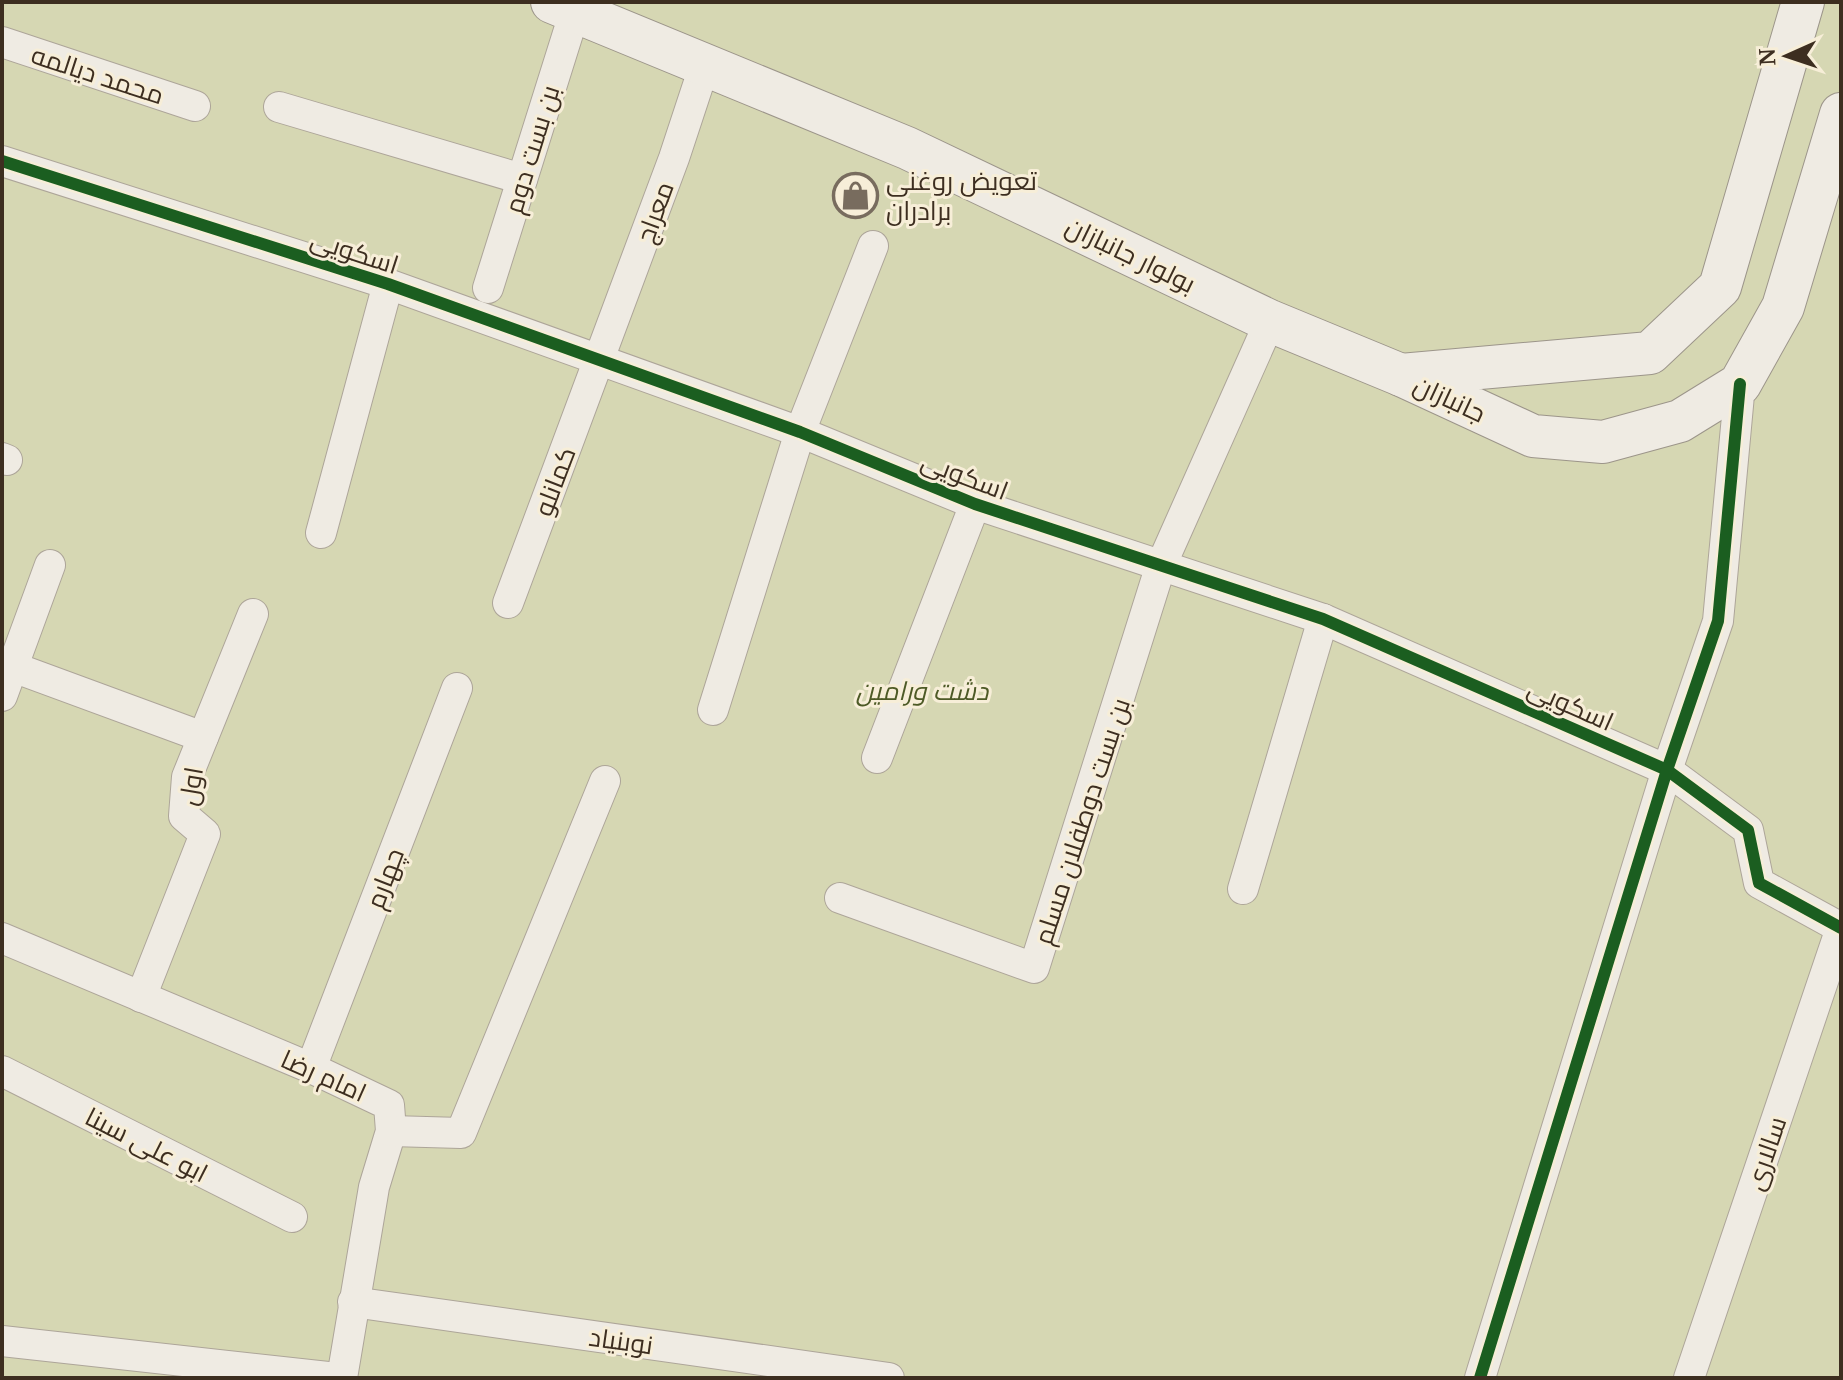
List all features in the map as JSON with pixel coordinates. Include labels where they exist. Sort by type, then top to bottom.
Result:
[{"type":"main road","name":"جانبازان","points":[[1401,375],[1650,353],[1720,287],[1803,2]]},
{"type":"main road","name":"بولوار جانبازان","points":[[563,6],[907,148],[1270,321],[1401,375]]},
{"type":"main road","name":"جانبازان","points":[[1401,375],[1533,436],[1603,442],[1680,421],[1740,384],[1783,307],[1841,114]]},
{"type":"main road","points":[[1761,150],[1825,169]]},
{"type":"street","name":"بن بست دوم","points":[[488,288],[522,179],[563,6]]},
{"type":"street","name":"محمد دیالمه","points":[[2,42],[195,106]]},
{"type":"street","name":"معراج","points":[[600,359],[705,64]]},
{"type":"street","points":[[279,107],[522,179]]},
{"type":"street","name":"اسکویی","points":[[2,161],[388,284],[800,432],[975,504],[1160,568],[1323,619],[1667,770],[1748,830],[1759,883],[1841,928]]},
{"type":"street","points":[[713,710],[800,432],[873,246]]},
{"type":"street","points":[[321,533],[388,284]]},
{"type":"street","points":[[1160,568],[1270,321]]},
{"type":"street","name":"کمانلو","points":[[508,603],[600,359]]},
{"type":"street","points":[[1480,1378],[1667,770],[1718,621],[1740,384]]},
{"type":"street","points":[[877,758],[975,504]]},
{"type":"street","points":[[2,696],[7,665],[50,565]]},
{"type":"street","name":"بن بست دوطفلان مسلم","points":[[840,898],[1034,968],[1160,568]]},
{"type":"street","name":"اول","points":[[141,997],[205,834],[184,816],[187,777],[253,614]]},
{"type":"street","points":[[1243,889],[1323,619]]},
{"type":"street","points":[[7,665],[203,737]]},
{"type":"street","name":"چهارم","points":[[311,1068],[457,688]]},
{"type":"street","points":[[2,1341],[89,1364],[339,1378],[374,1187],[391,1131],[461,1133],[605,781]]},
{"type":"street","name":"سالاری","points":[[1689,1378],[1841,928]]},
{"type":"street","name":"امام رضا","points":[[2,938],[311,1068],[389,1105],[391,1131]]},
{"type":"street","name":"ابو علی سینا","points":[[2,1071],[292,1217]]},
{"type":"street","name":"نوبنیاد","points":[[353,1302],[889,1378]]},
{"type":"green space","name":"دشت ورامین","points":[[2,2],[1841,2],[1841,1378],[2,1378]]},
{"type":"cycle path","points":[[2,161],[388,284],[800,432],[975,504],[1323,619],[1667,770],[1748,830],[1759,883],[1841,928]]},
{"type":"cycle path","points":[[1480,1378],[1667,770],[1718,621],[1740,384]]},
{"type":"place","name":"تعویض روغنی برادران","points":[[855,195]]}]
